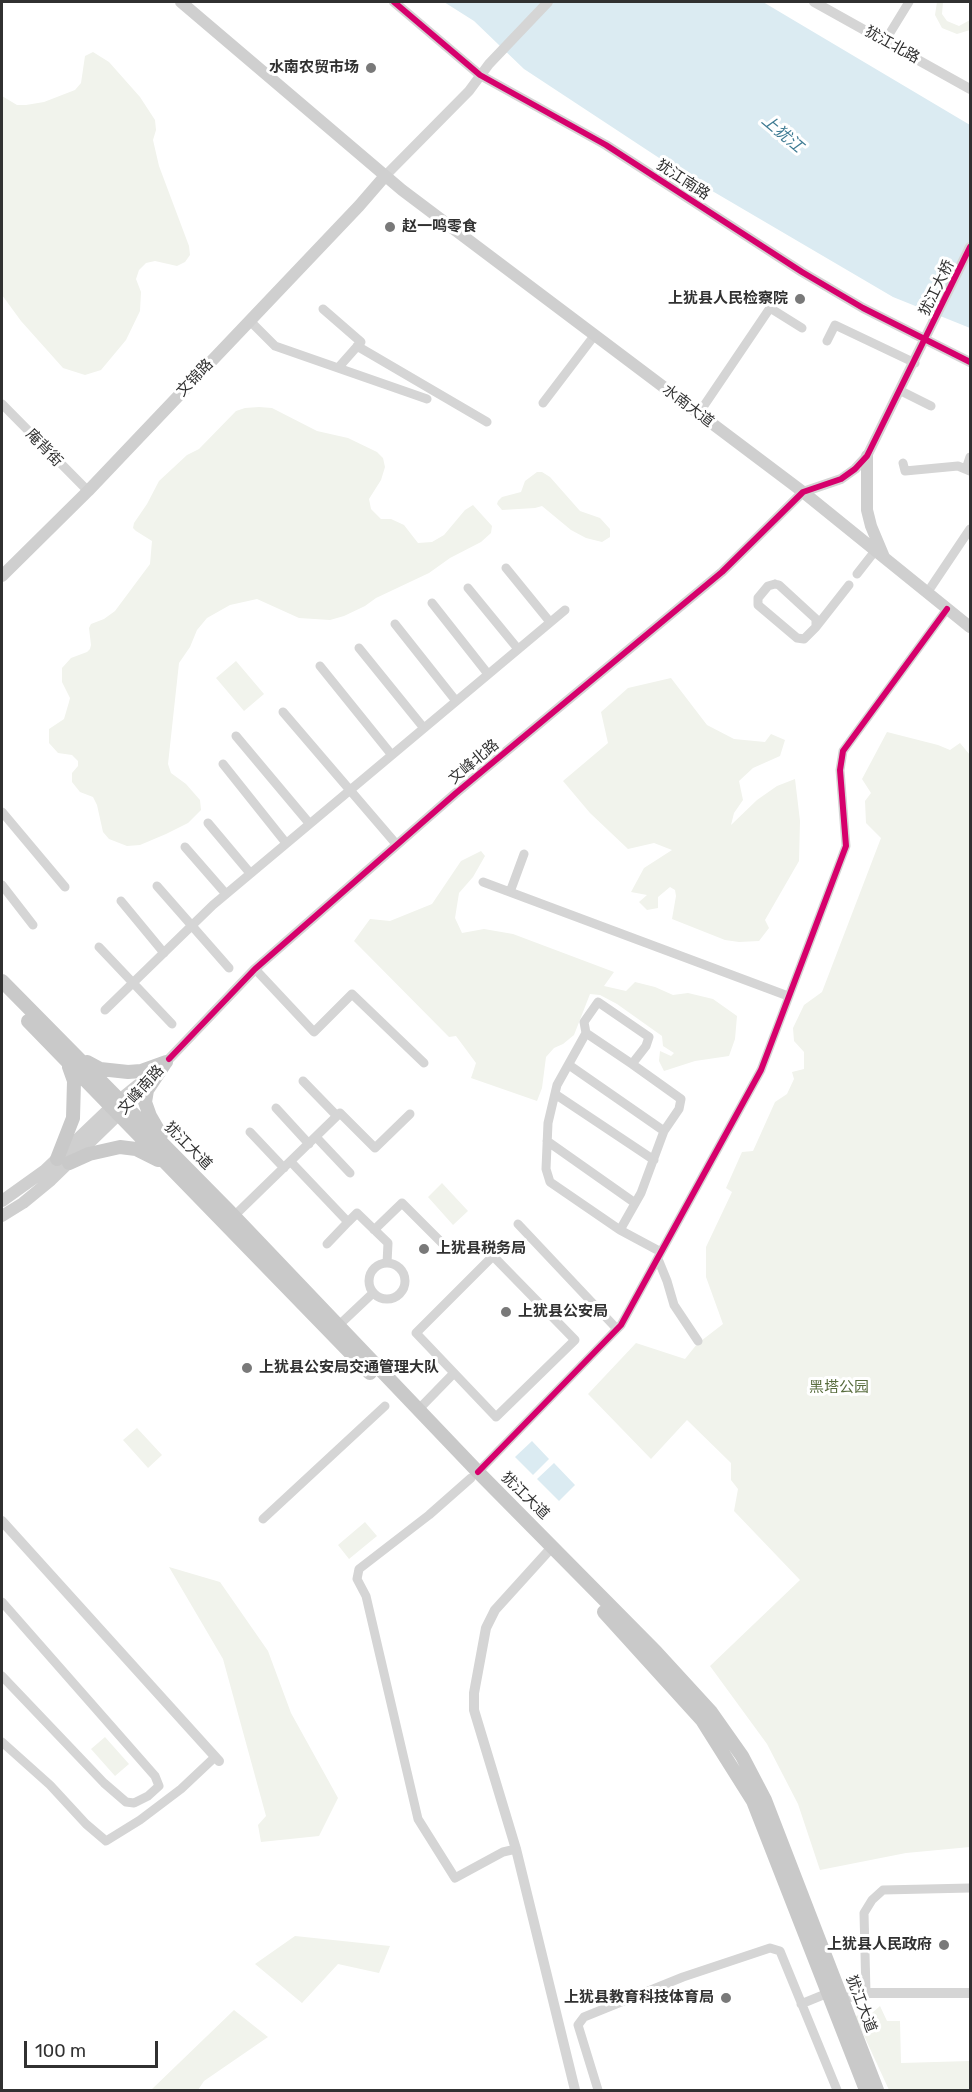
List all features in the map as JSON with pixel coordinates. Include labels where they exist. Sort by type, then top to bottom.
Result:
[{"type":"main road","name":"水南大道","points":[[181,2],[402,190],[803,492],[970,627]]},
{"type":"main road","name":"文锦路","points":[[2,576],[88,491],[385,176]]},
{"type":"main road","points":[[867,456],[867,510],[880,555]]},
{"type":"main road","name":"犹江大道","points":[[2,981],[71,1059]]},
{"type":"main road","name":"犹江大道","points":[[2,994],[119,1107],[474,1475],[656,1652],[711,1712],[742,1756],[765,1800],[877,2091]]},
{"type":"main road","points":[[167,1061],[141,1071],[128,1072],[100,1069],[71,1059],[74,1081],[73,1118],[63,1161],[120,1147],[136,1149],[172,1162]]},
{"type":"main road","points":[[167,1061],[147,1090],[145,1102],[172,1162]]},
{"type":"main road","name":"文峰南路","points":[[2,1216],[23,1203],[63,1161],[167,1061]]},
{"type":"main road","name":"文峰南路","points":[[2,1201],[63,1161]]},
{"type":"main road","name":"犹江大道","points":[[172,1162],[234,1216],[418,1410],[474,1475]]},
{"type":"main road","name":"犹江大道","points":[[550,1549],[702,1720],[729,1759],[753,1801],[866,2091]]},
{"type":"street","name":"犹江南路","points":[[394,2],[480,75],[606,145],[802,272],[970,362]]},
{"type":"street","points":[[385,176],[469,91],[489,64],[549,2]]},
{"type":"street","name":"犹江北路","points":[[814,2],[970,89]]},
{"type":"street","points":[[834,12],[840,2]]},
{"type":"street","points":[[885,41],[909,2]]},
{"type":"street","name":"犹江大桥","points":[[803,492],[841,479],[855,470],[867,456],[915,363],[970,247]]},
{"type":"street","points":[[699,413],[770,308],[802,328]]},
{"type":"street","points":[[323,309],[361,342],[338,368]]},
{"type":"street","points":[[250,321],[275,346],[427,399]]},
{"type":"street","points":[[827,341],[835,325],[915,363]]},
{"type":"street","points":[[543,403],[594,336]]},
{"type":"street","points":[[357,346],[487,422]]},
{"type":"street","points":[[901,391],[931,406]]},
{"type":"street","name":"庵背街","points":[[2,404],[88,491]]},
{"type":"street","points":[[903,463],[905,471],[958,466],[968,470],[970,457]]},
{"type":"street","name":"文峰北路","points":[[167,1061],[255,969],[582,686],[722,572],[803,492]]},
{"type":"street","points":[[927,592],[970,531]]},
{"type":"street","points":[[857,574],[880,555]]},
{"type":"street","points":[[506,568],[550,622]]},
{"type":"street","points":[[816,627],[814,615],[779,585],[768,586],[758,598],[760,608],[796,638],[804,639],[816,627],[849,585]]},
{"type":"street","points":[[468,588],[518,649]]},
{"type":"street","points":[[432,603],[488,674]]},
{"type":"street","points":[[516,1849],[503,1852],[455,1878],[418,1819],[366,1596],[357,1580],[359,1569],[429,1515],[474,1475],[617,1329],[761,1070],[846,846],[840,770],[843,751],[948,609]]},
{"type":"street","points":[[105,1010],[191,926],[250,873],[565,610]]},
{"type":"street","points":[[395,624],[456,701]]},
{"type":"street","points":[[359,648],[423,727]]},
{"type":"street","points":[[320,666],[391,754]]},
{"type":"street","points":[[283,712],[397,844]]},
{"type":"street","points":[[236,736],[309,823]]},
{"type":"street","points":[[223,764],[286,843]]},
{"type":"street","points":[[2,812],[65,887]]},
{"type":"street","points":[[208,823],[250,873]]},
{"type":"street","points":[[185,847],[226,894]]},
{"type":"street","points":[[510,892],[524,854]]},
{"type":"street","points":[[483,882],[788,996]]},
{"type":"street","points":[[2,885],[33,925]]},
{"type":"street","points":[[157,886],[229,968]]},
{"type":"street","points":[[121,901],[164,953]]},
{"type":"street","points":[[99,947],[172,1024]]},
{"type":"street","points":[[255,969],[314,1032],[352,994],[424,1064]]},
{"type":"street","points":[[632,1064],[646,1046],[649,1037],[598,1002],[585,1022],[586,1033],[557,1085],[548,1123],[546,1169],[550,1182],[659,1256],[674,1305],[698,1341]]},
{"type":"street","points":[[586,1033],[681,1099],[679,1109],[664,1131],[635,1203],[620,1230]]},
{"type":"street","points":[[569,1065],[664,1131]]},
{"type":"street","points":[[303,1081],[337,1116]]},
{"type":"street","points":[[555,1094],[654,1160]]},
{"type":"street","points":[[276,1108],[350,1173]]},
{"type":"street","points":[[234,1216],[340,1113],[375,1148],[410,1114]]},
{"type":"street","points":[[250,1132],[348,1222]]},
{"type":"street","points":[[548,1141],[635,1203]]},
{"type":"street","points":[[374,1230],[402,1203],[450,1251]]},
{"type":"street","points":[[327,1244],[357,1213],[388,1243],[387,1263]]},
{"type":"street","points":[[518,1224],[617,1329]]},
{"type":"street","points":[[494,1256],[575,1340],[496,1417],[454,1373],[416,1333],[494,1256]]},
{"type":"street","points":[[378,1264],[396,1265],[403,1272],[405,1280],[400,1293],[390,1299],[379,1298],[373,1293],[368,1280],[371,1271],[378,1264]]},
{"type":"street","points":[[338,1326],[373,1293]]},
{"type":"street","points":[[418,1410],[454,1373]]},
{"type":"street","points":[[263,1519],[385,1406]]},
{"type":"street","points":[[2,1521],[217,1759],[182,1789],[140,1820],[106,1841],[86,1824],[50,1785],[2,1742]]},
{"type":"street","points":[[550,1549],[495,1610],[486,1628],[474,1693],[474,1710],[516,1849],[575,2091]]},
{"type":"street","points":[[2,1602],[155,1776],[159,1786],[134,1803],[126,1802],[104,1783],[2,1676]]},
{"type":"street","points":[[866,1993],[864,1913],[872,1900],[883,1890],[970,1888]]},
{"type":"street","points":[[598,2091],[578,2025],[584,2017],[683,1977],[770,1948],[780,1952],[837,2091]]},
{"type":"street","points":[[801,2004],[828,1993]]},
{"type":"street","points":[[842,2000],[866,1993],[970,1993]]},
{"type":"green space","points":[[937,2],[943,2],[942,14],[947,21],[959,26],[970,20],[970,30],[957,34],[942,28],[935,15]]},
{"type":"green space","points":[[93,52],[109,62],[140,97],[155,120],[156,130],[153,140],[159,166],[189,246],[190,255],[185,262],[177,266],[155,261],[146,263],[139,270],[136,279],[141,292],[140,311],[126,340],[101,370],[85,375],[63,368],[21,321],[2,295],[2,96],[17,105],[26,105],[44,102],[75,90],[81,83],[85,56]]},
{"type":"green space","points":[[259,407],[272,408],[317,431],[348,438],[377,452],[383,458],[385,467],[381,480],[369,499],[371,509],[381,519],[391,519],[404,525],[418,543],[432,542],[444,535],[465,510],[473,505],[492,526],[491,533],[481,542],[450,558],[429,573],[344,616],[330,620],[299,618],[257,599],[230,605],[207,618],[197,630],[190,647],[179,663],[168,764],[171,773],[186,784],[200,800],[201,810],[188,823],[166,834],[140,845],[127,846],[109,839],[103,832],[93,797],[80,792],[72,782],[72,773],[78,766],[78,761],[72,755],[58,753],[49,743],[49,729],[64,719],[70,698],[62,682],[62,668],[71,658],[90,649],[89,628],[91,624],[115,611],[150,564],[152,541],[133,528],[159,481],[187,455],[199,449],[236,411]]},
{"type":"green space","points":[[537,472],[550,477],[580,511],[600,518],[610,529],[610,537],[602,542],[586,538],[571,530],[542,506],[502,510],[497,504],[498,501],[502,497],[521,492],[525,481]]},
{"type":"green space","points":[[236,661],[264,694],[244,711],[216,678]]},
{"type":"green space","points":[[671,678],[707,725],[734,739],[765,742],[771,734],[785,740],[780,756],[753,768],[739,781],[743,800],[734,813],[731,825],[757,800],[777,786],[795,779],[800,821],[799,861],[765,920],[769,928],[759,941],[725,940],[672,919],[676,896],[675,890],[670,887],[658,897],[658,908],[647,910],[639,902],[647,895],[631,892],[644,868],[672,850],[654,843],[628,849],[590,813],[563,781],[608,743],[601,712],[628,688]]},
{"type":"green space","name":"黑塔公园","points":[[887,732],[950,750],[960,743],[970,755],[970,1847],[906,1853],[820,1870],[798,1804],[767,1744],[710,1666],[800,1580],[734,1511],[738,1489],[731,1480],[731,1463],[687,1420],[651,1459],[588,1394],[636,1343],[685,1359],[697,1344],[723,1324],[706,1277],[706,1247],[732,1192],[726,1188],[742,1152],[753,1151],[775,1102],[787,1094],[794,1079],[792,1072],[804,1069],[804,1052],[794,1041],[793,1028],[804,1005],[822,992],[881,838],[866,823],[865,801],[871,793],[862,779]]},
{"type":"green space","points":[[481,851],[485,856],[473,877],[459,893],[455,918],[462,933],[484,929],[513,934],[614,972],[604,986],[626,991],[635,982],[673,995],[688,993],[713,999],[737,1016],[735,1039],[729,1056],[695,1061],[664,1071],[659,1061],[660,1051],[671,1056],[674,1053],[663,1046],[662,1036],[617,1004],[600,995],[590,994],[574,1035],[554,1048],[546,1057],[542,1088],[537,1101],[471,1078],[476,1063],[456,1036],[449,1037],[354,941],[370,919],[390,921],[432,904],[461,861]]},
{"type":"green space","points":[[442,1183],[468,1211],[453,1225],[428,1197]]},
{"type":"green space","points":[[137,1428],[162,1455],[148,1468],[123,1440]]},
{"type":"green space","points":[[365,1522],[377,1536],[349,1559],[338,1545]]},
{"type":"green space","points":[[169,1567],[220,1582],[268,1651],[291,1713],[338,1798],[319,1836],[261,1842],[258,1825],[266,1816],[223,1659]]},
{"type":"green space","points":[[105,1737],[129,1764],[115,1776],[91,1749]]},
{"type":"green space","points":[[295,1936],[390,1946],[379,1973],[338,1964],[302,2003],[255,1964]]},
{"type":"green space","points":[[880,2006],[887,2021],[900,2021],[901,2063],[970,2061],[970,2090],[889,2090],[855,2016],[872,2013]]},
{"type":"green space","points":[[234,2010],[268,2037],[204,2081],[198,2090],[151,2090]]},
{"type":"water","name":"上犹江","points":[[444,2],[763,2],[970,125],[970,328],[893,297],[685,175],[524,69],[474,21]]},
{"type":"water","points":[[532,1441],[549,1459],[533,1475],[515,1457]]},
{"type":"water","points":[[554,1463],[575,1485],[559,1501],[537,1479]]},
{"type":"cycle path","points":[[394,2],[480,75],[606,145],[802,272],[863,308],[970,362]]},
{"type":"cycle path","points":[[169,1059],[255,969],[456,793],[722,572],[803,492],[841,479],[855,469],[867,456],[970,247]]},
{"type":"cycle path","points":[[478,1472],[621,1325],[761,1070],[846,846],[840,770],[843,751],[947,609]]},
{"type":"place","name":"水南农贸市场","points":[[371,68]]},
{"type":"place","name":"赵一鸣零食","points":[[390,227]]},
{"type":"place","name":"上犹县人民检察院","points":[[800,299]]},
{"type":"place","name":"上犹县税务局","points":[[424,1249]]},
{"type":"place","name":"上犹县公安局","points":[[506,1312]]},
{"type":"place","name":"上犹县公安局交通管理大队","points":[[247,1368]]},
{"type":"place","name":"上犹县人民政府","points":[[944,1945]]},
{"type":"place","name":"上犹县教育科技体育局","points":[[726,1998]]}]
